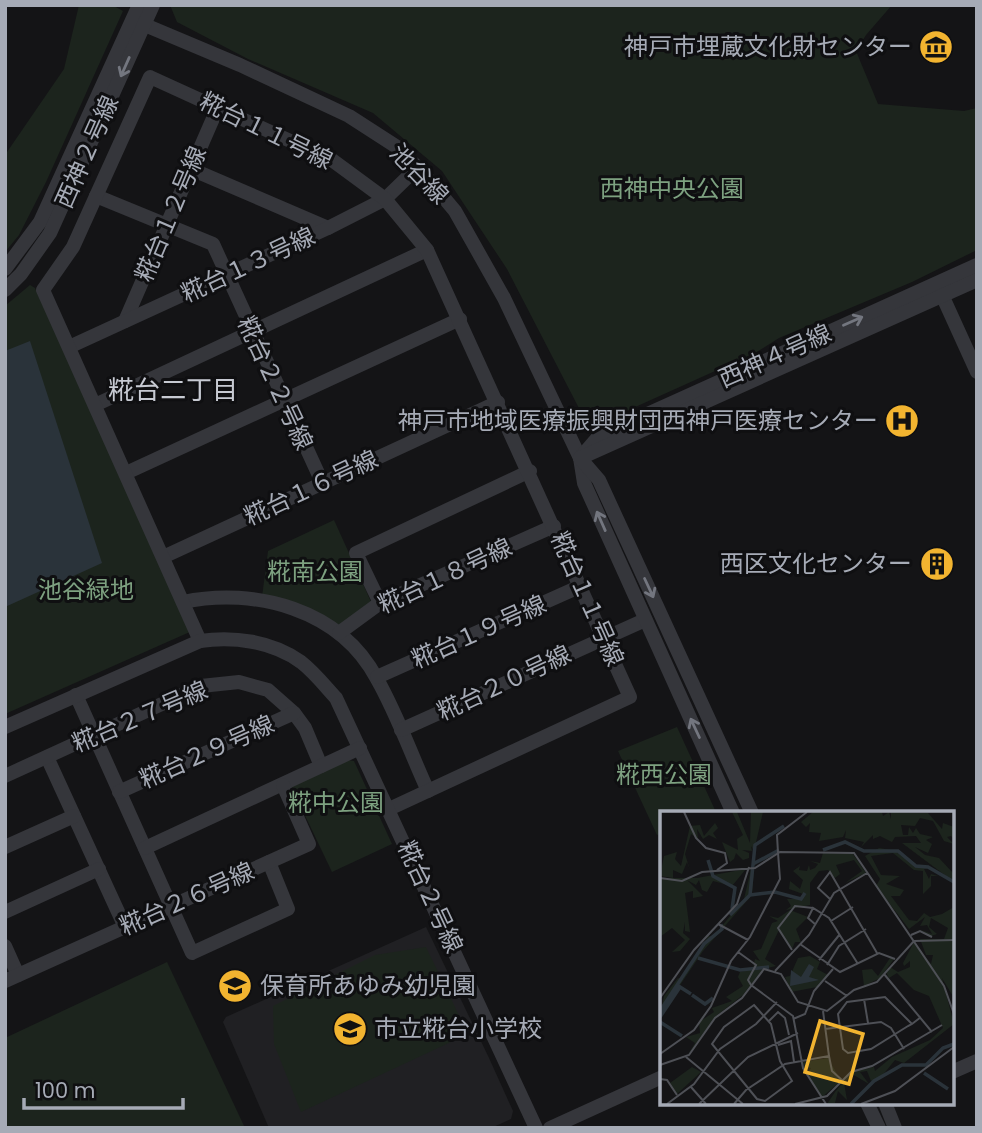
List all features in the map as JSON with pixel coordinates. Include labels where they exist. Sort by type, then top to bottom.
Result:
[{"type":"street","name":"西神２号線","points":[[5,290],[21,274],[50,233],[138,23],[139,5]]},
{"type":"street","name":"西神２号線","points":[[5,269],[40,222],[138,23],[153,5]]},
{"type":"street","name":"池谷線","points":[[138,23],[240,65],[349,116],[397,147],[455,211],[504,298],[580,458]]},
{"type":"street","name":"糀台１１号線","points":[[200,641],[43,290],[73,247],[150,77],[332,160],[384,199],[427,250],[631,697],[389,809]]},
{"type":"street","name":"糀台１２号線","points":[[125,321],[218,107]]},
{"type":"street","name":"糀台１３号線","points":[[69,347],[328,228],[384,199],[417,168]]},
{"type":"street","points":[[191,169],[328,228]]},
{"type":"street","name":"糀台２２号線","points":[[96,195],[212,244],[322,482]]},
{"type":"street","points":[[96,405],[427,250]]},
{"type":"street","name":"西神４号線","points":[[580,458],[599,436],[977,265]]},
{"type":"street","name":"西神４号線","points":[[580,458],[977,280]]},
{"type":"street","points":[[942,295],[977,372]]},
{"type":"street","points":[[126,473],[460,319]]},
{"type":"street","name":"糀台１６号線","points":[[163,557],[498,402]]},
{"type":"street","points":[[580,458],[584,484],[732,811]]},
{"type":"street","points":[[580,458],[598,480],[751,811]]},
{"type":"street","points":[[380,603],[356,553],[530,471]]},
{"type":"street","name":"糀台１８号線","points":[[339,633],[380,603],[554,526]]},
{"type":"street","name":"糀台１９号線","points":[[377,677],[581,586]]},
{"type":"street","points":[[183,602],[211,596],[252,597],[293,607],[339,633],[377,677],[428,791]]},
{"type":"street","name":"糀台２０号線","points":[[401,730],[645,620]]},
{"type":"street","name":"糀台２号線","points":[[5,727],[200,641],[224,637],[264,644],[300,662],[336,698],[536,1128]]},
{"type":"street","name":"糀台２７号線","points":[[5,776],[201,686],[239,682],[268,690],[294,713],[305,728],[321,766]]},
{"type":"street","points":[[76,695],[192,953],[288,909],[269,862]]},
{"type":"street","name":"糀台２９号線","points":[[119,792],[294,713]]},
{"type":"street","points":[[145,848],[360,748]]},
{"type":"street","points":[[47,757],[125,927]]},
{"type":"street","name":"糀台２６号線","points":[[12,978],[309,844],[283,785]]},
{"type":"street","points":[[5,847],[74,816]]},
{"type":"street","points":[[5,912],[99,869]]},
{"type":"street","points":[[5,946],[12,978]]},
{"type":"street","points":[[954,1071],[977,1061]]},
{"type":"street","points":[[550,1128],[660,1078]]},
{"type":"street","points":[[868,1105],[878,1128]]},
{"type":"street","points":[[886,1105],[895,1128]]},
{"type":"shaded area","points":[[30,341],[102,563],[5,607],[5,351]]},
{"type":"shaded area","name":"市立糀台小学校","points":[[426,927],[513,1111],[511,1119],[491,1128],[269,1128],[223,1022],[226,1017]]},
{"type":"green space","points":[[79,5],[112,5],[123,11],[46,182],[19,235],[5,252],[5,155],[64,69]]},
{"type":"green space","name":"西神中央公園","points":[[170,5],[892,5],[856,51],[878,104],[964,111],[977,108],[977,250],[912,282],[779,338],[755,353],[602,422],[583,416],[507,269],[442,171],[373,113],[248,59],[177,22]]},
{"type":"green space","name":"池谷緑地","points":[[30,285],[35,288],[192,631],[5,714],[5,306]]},
{"type":"green space","name":"糀南公園","points":[[334,520],[372,604],[339,629],[262,597],[268,551]]},
{"type":"green space","name":"糀西公園","points":[[677,727],[715,810],[660,811],[660,834],[657,835],[618,751]]},
{"type":"green space","name":"糀中公園","points":[[347,760],[354,761],[392,844],[332,872],[291,786]]},
{"type":"green space","points":[[426,947],[468,1034],[301,1112],[274,1044],[273,1006],[375,955]]},
{"type":"green space","points":[[167,962],[245,1128],[5,1128],[5,1038]]},
{"type":"place","name":"神戸市埋蔵文化財センター","points":[[936,47]]},
{"type":"place","name":"神戸市地域医療振興財団西神戸医療センター","points":[[902,421]]},
{"type":"place","name":"西区文化センター","points":[[937,564]]},
{"type":"place","name":"保育所あゆみ幼児園","points":[[235,986]]},
{"type":"place","name":"市立糀台小学校","points":[[350,1029]]},
{"type":"district","name":"糀台二丁目","points":[[173,390]]}]
